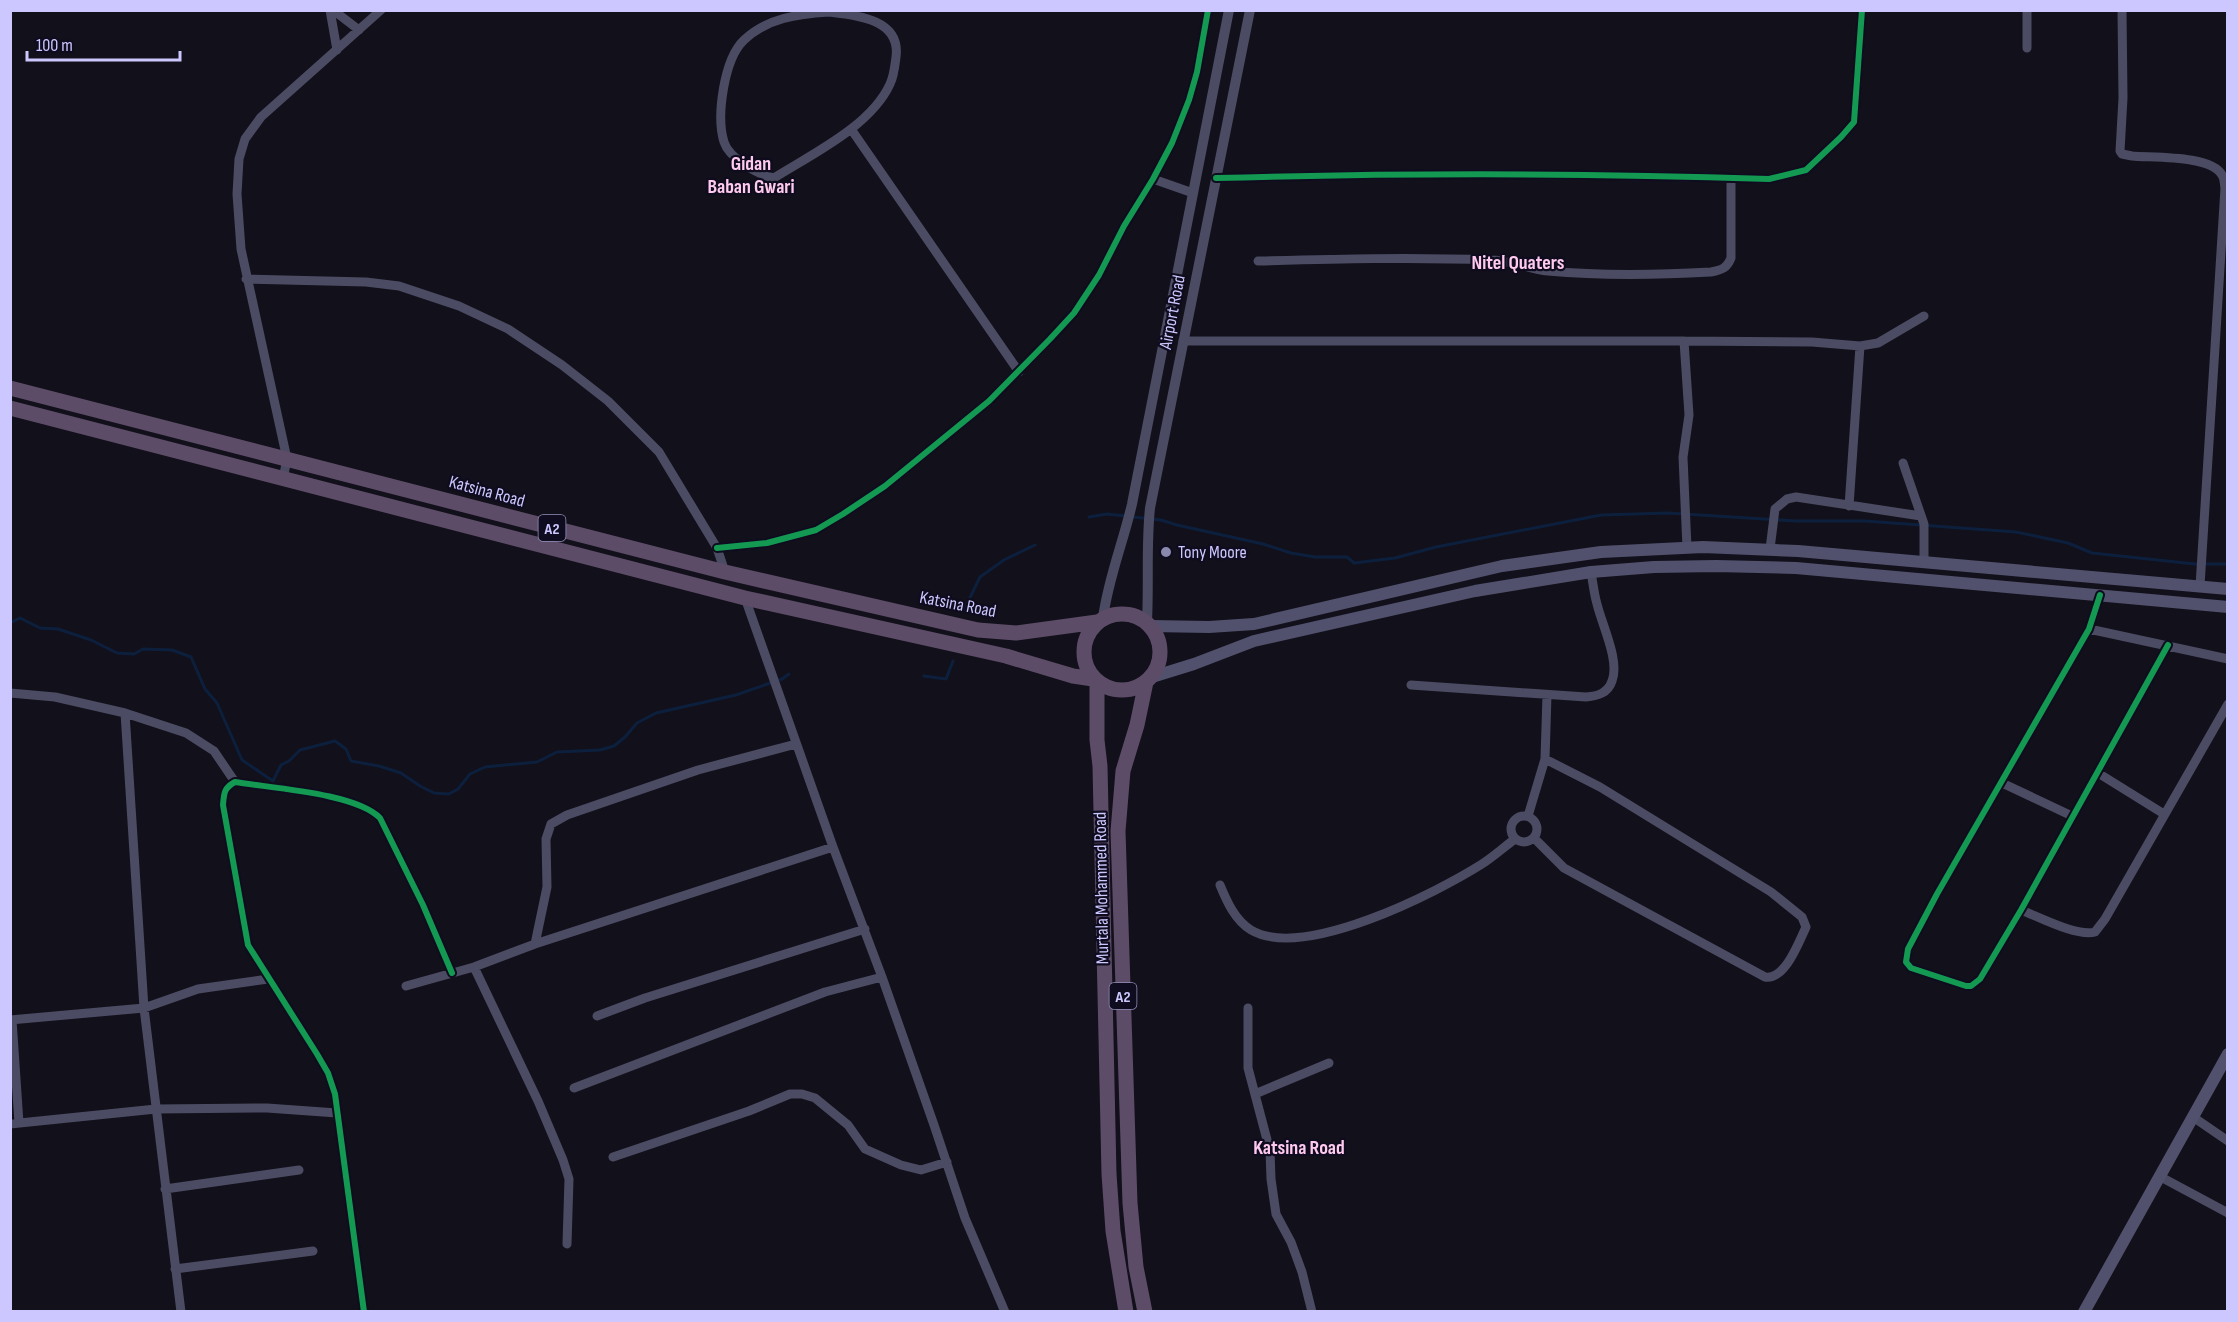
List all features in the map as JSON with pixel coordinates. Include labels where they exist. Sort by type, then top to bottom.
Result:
[{"type":"highway","name":"Katsina Road","points":[[10,388],[725,572],[997,633],[1016,633],[1100,620]]},
{"type":"highway","name":"A2","points":[[10,408],[745,598],[1006,656],[1095,681],[1119,691],[1133,690],[1149,680],[1159,665],[1161,652],[1158,639],[1148,624],[1135,616],[1122,614],[1100,620],[1086,638],[1083,651],[1085,664],[1095,681]]},
{"type":"highway","name":"Murtala Mohammed Road","points":[[1145,1311],[1136,1266],[1130,1203],[1118,831],[1119,797],[1123,771],[1149,680]]},
{"type":"highway","name":"Murtala Mohammed Road","points":[[1095,681],[1100,766],[1109,1174],[1113,1231],[1126,1311]]},
{"type":"main road","points":[[1148,624],[1209,627],[1254,624],[1502,566],[1601,552],[1687,548],[1770,549],[2228,589]]},
{"type":"main road","points":[[1149,680],[1254,641],[1475,591],[1592,572],[1654,567],[1796,568],[2228,607]]},
{"type":"main road","points":[[2084,1311],[2228,1054]]},
{"type":"street","points":[[331,10],[359,30]]},
{"type":"street","points":[[331,10],[337,50]]},
{"type":"street","points":[[283,479],[287,459],[246,279],[240,240],[237,194],[239,159],[245,139],[261,117],[381,10]]},
{"type":"street","points":[[717,548],[767,543],[816,530],[885,486],[989,401],[1074,313],[1099,275],[1124,226],[1154,179],[1172,143],[1190,100],[1208,10]]},
{"type":"street","name":"Airport Road","points":[[1100,620],[1132,504],[1229,10]]},
{"type":"street","name":"Airport Road","points":[[1148,624],[1147,536],[1150,508],[1250,10]]},
{"type":"street","points":[[1216,177],[1390,174],[1769,179],[1798,173],[1812,166],[1852,126],[1856,113],[1862,10]]},
{"type":"street","points":[[2026,48],[2028,10]]},
{"type":"street","points":[[2122,10],[2123,99],[2120,151],[2122,154],[2132,156],[2196,161],[2214,167],[2224,177],[2217,337],[2200,586]]},
{"type":"street","points":[[829,12],[875,20],[890,32],[897,51],[891,83],[871,111],[851,129],[774,178],[762,176],[742,164],[724,144],[721,119],[726,76],[732,57],[743,41],[765,25],[793,15],[829,12]]},
{"type":"street","points":[[851,129],[1019,372]]},
{"type":"street","points":[[1258,261],[1388,258],[1489,260],[1508,261],[1544,270],[1588,274],[1723,270],[1731,258],[1731,178]]},
{"type":"street","points":[[1154,179],[1193,193]]},
{"type":"street","points":[[246,279],[366,282],[399,286],[459,306],[508,329],[562,365],[608,401],[659,452],[717,548],[725,572]]},
{"type":"street","points":[[1184,341],[1684,341],[1812,342],[1860,346],[1878,344],[1924,316]]},
{"type":"street","points":[[1684,341],[1689,415],[1683,457],[1687,548]]},
{"type":"street","points":[[1849,506],[1860,346]]},
{"type":"street","points":[[1903,463],[1923,524],[1924,561]]},
{"type":"street","points":[[1770,549],[1775,509],[1781,503],[1796,497],[1849,506],[1923,524]]},
{"type":"street","points":[[1411,685],[1547,695],[1599,696],[1609,688],[1613,680],[1612,655],[1597,604],[1592,572]]},
{"type":"street","points":[[2100,595],[2089,628],[1908,949],[1907,966],[1971,986],[1980,979],[2021,910],[2168,645]]},
{"type":"street","points":[[745,598],[833,848],[865,929],[965,1218],[1005,1311]]},
{"type":"street","points":[[2089,628],[2228,659]]},
{"type":"street","points":[[10,693],[55,696],[125,712],[186,733],[214,751],[235,783]]},
{"type":"street","points":[[1528,816],[1545,759],[1547,695]]},
{"type":"street","points":[[2021,910],[2086,934],[2095,932],[2105,919],[2228,704]]},
{"type":"street","points":[[125,712],[144,1008],[181,1311]]},
{"type":"street","points":[[535,944],[547,887],[546,839],[551,824],[567,815],[698,770],[796,744]]},
{"type":"street","points":[[1534,838],[1564,868],[1765,977],[1773,978],[1780,974],[1806,927],[1802,917],[1771,892],[1600,788],[1545,759]]},
{"type":"street","points":[[2098,773],[2164,814]]},
{"type":"street","points":[[364,1311],[336,1094],[328,1073],[248,945],[223,804],[224,791],[227,786],[235,783],[326,796],[359,804],[372,810],[380,818],[423,905],[452,973]]},
{"type":"street","points":[[2002,783],[2072,816]]},
{"type":"street","points":[[1528,816],[1533,819],[1537,826],[1534,838],[1527,842],[1515,839],[1510,832],[1511,824],[1517,817],[1528,816]]},
{"type":"street","points":[[1220,885],[1233,912],[1251,930],[1280,938],[1320,934],[1378,917],[1441,888],[1483,863],[1515,839]]},
{"type":"street","points":[[406,986],[474,968],[535,944],[833,848]]},
{"type":"street","points":[[597,1016],[645,998],[865,929]]},
{"type":"street","points":[[474,968],[538,1101],[563,1160],[569,1179],[567,1244]]},
{"type":"street","points":[[574,1088],[825,992],[882,977]]},
{"type":"street","points":[[268,979],[198,989],[144,1008],[11,1020],[15,1123],[156,1109],[267,1108],[337,1113]]},
{"type":"street","points":[[1248,1008],[1248,1068],[1270,1151],[1276,1214],[1291,1242],[1312,1311]]},
{"type":"street","points":[[1255,1094],[1329,1063]]},
{"type":"street","points":[[613,1157],[749,1111],[790,1094],[802,1094],[815,1098],[848,1125],[865,1149],[901,1165],[921,1170],[947,1162]]},
{"type":"street","points":[[2193,1117],[2228,1141]]},
{"type":"street","points":[[165,1189],[298,1170]]},
{"type":"street","points":[[2159,1176],[2228,1213]]},
{"type":"street","points":[[175,1269],[313,1251]]},
{"type":"waterway","points":[[1133,517],[1161,520],[1263,544],[1291,553],[1315,557],[1347,557],[1354,563],[1395,558],[1436,547],[1601,515],[1668,513],[1796,521],[1865,521],[2016,532],[2068,543],[2092,553],[2195,564],[2228,564]]},
{"type":"waterway","points":[[1089,517],[1107,514],[1126,516]]},
{"type":"waterway","points":[[964,610],[980,577],[1004,560],[1035,545]]},
{"type":"waterway","points":[[10,623],[20,618],[40,628],[58,629],[91,640],[117,653],[134,654],[143,649],[172,650],[191,657],[205,689],[217,703],[242,760],[273,781],[281,765],[289,761],[300,750],[335,741],[346,749],[351,761],[401,773],[434,793],[449,794],[458,789],[470,774],[485,767],[537,762],[557,752],[600,750],[614,746],[637,723],[656,713],[736,695],[782,679],[789,674]]},
{"type":"waterway","points":[[924,676],[946,679],[953,661]]},
{"type":"cycle path","points":[[717,548],[767,543],[816,530],[843,514],[885,486],[989,401],[1074,313],[1099,275],[1124,226],[1172,143],[1197,72],[1208,10]]},
{"type":"cycle path","points":[[1216,178],[1492,174],[1769,179],[1806,170],[1854,122],[1862,10]]},
{"type":"cycle path","points":[[2100,595],[2089,629],[1937,894],[1908,949],[1906,962],[1911,968],[1966,986],[1971,986],[1980,979],[2021,910],[2168,645]]},
{"type":"cycle path","points":[[364,1312],[335,1094],[328,1073],[317,1054],[248,945],[223,805],[224,794],[231,784],[235,782],[333,797],[368,810],[380,818],[423,905],[452,973]]},
{"type":"place","name":"Tony Moore","points":[[1166,552]]},
{"type":"district","name":"Gidan Baban Gwari","points":[[751,174]]},
{"type":"district","name":"Nitel Quaters","points":[[1518,262]]},
{"type":"district","name":"Katsina Road","points":[[1299,1147]]}]
